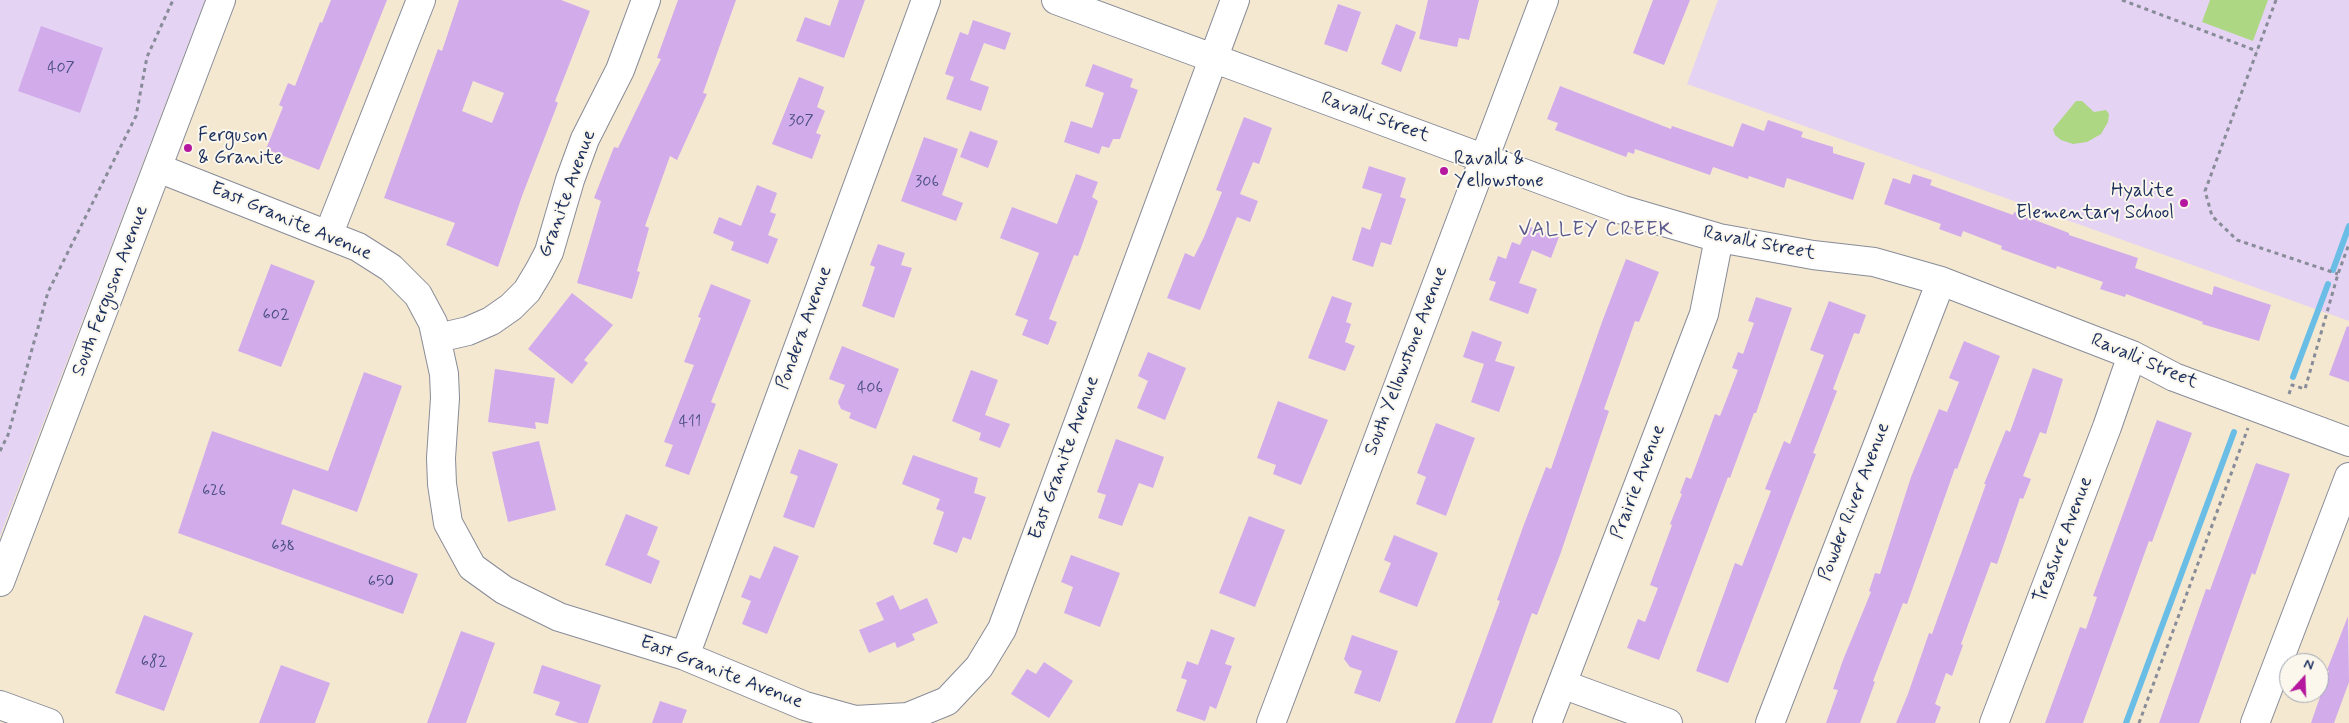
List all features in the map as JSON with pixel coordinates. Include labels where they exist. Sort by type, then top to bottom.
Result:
[{"type":"street","name":"South Ferguson Avenue","points":[[0,582],[221,0]]},
{"type":"street","points":[[329,233],[421,0]]},
{"type":"street","name":"Granite Avenue","points":[[438,338],[468,331],[491,321],[511,307],[527,291],[549,252],[570,180],[585,139],[620,70],[646,0]]},
{"type":"street","name":"Pondera Avenue","points":[[685,656],[926,0]]},
{"type":"street","name":"Ravalli Street","points":[[1056,0],[1212,60],[1623,210],[1719,238],[1813,255],[1874,262],[1941,281],[2132,356],[2174,377],[2349,442]]},
{"type":"street","name":"East Granite Avenue","points":[[158,168],[329,233],[375,256],[391,268],[418,295],[433,323],[438,338],[445,390],[441,458],[442,484],[448,523],[472,567],[504,590],[559,618],[685,656],[805,706],[855,720],[908,717],[947,701],[979,666],[1002,629],[1235,0]]},
{"type":"street","name":"South Yellowstone Avenue","points":[[1271,723],[1544,0]]},
{"type":"street","name":"Prairie Avenue","points":[[1547,723],[1704,314],[1719,238]]},
{"type":"street","name":"Powder River Avenue","points":[[1770,723],[1941,281]]},
{"type":"street","name":"Treasure Avenue","points":[[1994,723],[2107,428],[2132,356]]},
{"type":"street","points":[[2255,723],[2349,477]]},
{"type":"street","points":[[1562,684],[1668,723]]},
{"type":"street","points":[[0,705],[49,723]]},
{"type":"path","points":[[0,451],[8,435],[48,292],[136,116],[147,57],[173,0]]},
{"type":"path","points":[[2122,0],[2258,51]]},
{"type":"path","points":[[2276,0],[2205,191],[2212,216],[2237,240],[2338,274]]},
{"type":"path","points":[[2292,385],[2305,388],[2338,274],[2349,244]]},
{"type":"path","points":[[2139,723],[2249,425]]},
{"type":"shaded area","points":[[0,0],[205,0],[0,536]]},
{"type":"shaded area","name":"Hyalite Elementary School","points":[[1718,0],[2349,0],[2349,321],[1687,84]]},
{"type":"green space","points":[[2210,0],[2268,0],[2253,41],[2202,22]]},
{"type":"green space","points":[[2076,101],[2082,101],[2094,112],[2106,110],[2109,114],[2108,122],[2101,134],[2087,142],[2073,144],[2061,140],[2055,135],[2053,129]]},
{"type":"building","points":[[331,0],[387,0],[319,170],[266,149],[283,107],[279,105],[288,83],[295,86],[320,22],[322,23]]},
{"type":"building","points":[[459,0],[561,0],[590,11],[555,101],[558,103],[522,196],[498,267],[446,245],[455,223],[384,198],[438,49],[442,51]],"holes":[[[473,81],[504,93],[492,123],[462,111]]]},
{"type":"building","points":[[678,0],[736,0],[703,93],[707,94],[677,160],[670,156],[645,226],[649,228],[637,271],[640,272],[632,299],[577,283],[601,201],[594,198],[614,147],[618,148],[661,59],[657,58]]},
{"type":"building","points":[[839,0],[865,0],[844,58],[796,41],[805,17],[830,26]]},
{"type":"building","points":[[1428,0],[1479,0],[1469,40],[1459,38],[1457,47],[1419,39]]},
{"type":"building","points":[[1653,0],[1690,0],[1664,65],[1633,53]]},
{"type":"building","points":[[1338,4],[1361,12],[1347,52],[1324,44]]},
{"type":"building","points":[[973,20],[1011,33],[1005,50],[984,43],[970,80],[989,87],[981,111],[946,99],[954,77],[945,74],[960,32],[968,35]]},
{"type":"building","points":[[1396,24],[1416,32],[1401,72],[1381,64]]},
{"type":"building","points":[[41,26],[103,48],[80,113],[18,91]]},
{"type":"building","points":[[1093,64],[1133,79],[1130,87],[1138,90],[1120,139],[1113,139],[1109,148],[1102,146],[1099,154],[1064,142],[1071,121],[1092,128],[1104,93],[1085,86]]},
{"type":"building","points":[[799,77],[824,87],[817,107],[825,111],[816,133],[821,135],[812,159],[772,144]]},
{"type":"building","points":[[1560,86],[1671,129],[1672,126],[1733,147],[1742,123],[1764,131],[1768,120],[1803,132],[1801,137],[1833,147],[1833,153],[1865,163],[1853,200],[1787,178],[1784,188],[1749,176],[1748,179],[1713,167],[1710,175],[1635,149],[1634,154],[1628,152],[1626,157],[1555,130],[1558,123],[1547,119]]},
{"type":"building","points":[[1244,117],[1272,128],[1259,164],[1253,162],[1240,194],[1258,201],[1250,222],[1237,217],[1200,310],[1167,298],[1185,253],[1194,257],[1204,237],[1222,192],[1216,190]]},
{"type":"building","points":[[970,131],[998,141],[988,168],[960,157]]},
{"type":"building","points":[[924,137],[958,149],[942,195],[963,203],[956,221],[901,201]]},
{"type":"building","points":[[1369,166],[1406,178],[1400,197],[1406,199],[1391,245],[1381,242],[1373,267],[1352,260],[1362,227],[1370,230],[1382,194],[1362,188]]},
{"type":"building","points":[[1076,174],[1098,182],[1092,197],[1098,201],[1078,256],[1074,255],[1049,319],[1057,322],[1048,345],[1022,335],[1028,320],[1015,315],[1039,253],[1000,238],[1012,207],[1057,224]]},
{"type":"building","points":[[1913,174],[1932,180],[1930,185],[2013,215],[2014,212],[2069,233],[2069,235],[2138,258],[2135,268],[2212,295],[2214,286],[2271,305],[2259,341],[2202,324],[2203,322],[2126,294],[2125,297],[2100,289],[2103,282],[2057,266],[2056,269],[2001,249],[2002,246],[1963,231],[1961,237],[1939,229],[1941,224],[1884,204],[1893,178],[1910,184]]},
{"type":"building","points":[[757,185],[777,193],[770,212],[776,214],[768,235],[778,239],[768,264],[731,250],[734,242],[713,233],[719,217],[741,226]]},
{"type":"building","points":[[1528,226],[1559,237],[1551,258],[1532,250],[1519,283],[1537,289],[1528,314],[1489,300],[1496,282],[1489,280],[1498,256],[1506,259],[1512,242],[1520,245]]},
{"type":"building","points":[[878,244],[905,253],[901,265],[912,268],[894,318],[862,306],[875,267],[870,265]]},
{"type":"building","points":[[1626,259],[1659,272],[1639,322],[1635,321],[1604,409],[1609,411],[1560,555],[1537,615],[1532,613],[1492,723],[1455,723],[1500,601],[1497,600],[1523,527],[1546,467],[1551,469]]},
{"type":"building","points":[[271,264],[315,281],[281,367],[238,351]]},
{"type":"building","points":[[711,284],[751,300],[711,402],[716,404],[689,475],[665,466],[673,445],[664,442],[694,365],[684,362],[701,318],[698,317]]},
{"type":"building","points":[[572,293],[613,325],[584,360],[588,363],[572,384],[528,349]]},
{"type":"building","points":[[1332,296],[1352,303],[1346,322],[1351,324],[1345,342],[1355,346],[1345,371],[1308,358]]},
{"type":"building","points":[[1756,297],[1792,308],[1756,413],[1754,413],[1730,478],[1728,477],[1659,660],[1627,648],[1638,619],[1645,622],[1658,588],[1650,585],[1672,525],[1670,524],[1682,494],[1680,493],[1686,477],[1691,479],[1715,414],[1720,416],[1738,370],[1732,368],[1738,352],[1743,354],[1754,323],[1748,321]]},
{"type":"building","points":[[1829,301],[1866,315],[1859,334],[1854,333],[1833,389],[1837,391],[1813,453],[1816,454],[1728,683],[1696,671],[1735,563],[1742,566],[1771,491],[1765,489],[1784,441],[1790,444],[1824,355],[1810,350]]},
{"type":"building","points":[[2347,326],[2349,327],[2349,382],[2329,375]]},
{"type":"building","points":[[1472,331],[1502,342],[1495,361],[1515,367],[1499,412],[1471,402],[1484,364],[1463,357]]},
{"type":"building","points":[[1964,341],[2000,356],[1957,469],[1955,468],[1907,604],[1903,603],[1873,681],[1875,682],[1860,723],[1826,723],[1838,690],[1833,689],[1843,660],[1871,592],[1869,591],[1875,573],[1880,574],[1911,477],[1939,409],[1947,412],[1959,382],[1949,378]]},
{"type":"building","points":[[842,346],[899,369],[876,429],[849,418],[851,413],[841,409],[838,402],[845,385],[829,379]]},
{"type":"building","points":[[1148,352],[1186,368],[1165,420],[1137,408],[1148,381],[1138,376]]},
{"type":"building","points":[[2033,368],[2063,379],[2046,434],[2040,432],[2023,476],[2031,479],[2023,499],[2020,498],[1997,564],[1991,562],[1961,644],[1963,645],[1952,676],[1946,673],[1935,704],[1941,707],[1935,723],[1896,723],[1929,633],[1932,634],[1986,484],[1984,484],[2006,430],[2010,432]]},
{"type":"building","points":[[495,369],[555,378],[548,424],[535,422],[536,429],[488,422]]},
{"type":"building","points":[[971,370],[998,380],[985,415],[1010,424],[1000,448],[979,440],[981,433],[952,421]]},
{"type":"building","points":[[364,372],[402,386],[357,512],[293,489],[281,524],[418,574],[403,614],[178,533],[212,431],[328,471]]},
{"type":"building","points":[[1278,401],[1328,420],[1301,485],[1273,474],[1276,465],[1257,458]]},
{"type":"building","points":[[2157,420],[2192,433],[2152,542],[2149,541],[2083,723],[2045,723],[2080,627],[2086,629],[2097,597],[2093,596]]},
{"type":"building","points":[[1436,423],[1475,438],[1446,516],[1416,504],[1426,477],[1417,473]]},
{"type":"building","points":[[1116,439],[1164,457],[1153,488],[1139,483],[1122,526],[1098,518],[1106,495],[1097,492]]},
{"type":"building","points":[[539,441],[556,510],[508,522],[492,452]]},
{"type":"building","points":[[799,449],[838,464],[814,528],[783,517],[798,476],[790,473]]},
{"type":"building","points":[[913,455],[978,478],[974,493],[986,497],[971,540],[963,537],[957,553],[933,544],[944,512],[936,509],[940,499],[902,484]]},
{"type":"building","points":[[2256,463],[2290,474],[2255,575],[2252,573],[2199,723],[2159,723],[2206,589],[2210,590]]},
{"type":"building","points":[[626,514],[658,527],[647,555],[660,561],[651,584],[605,565]]},
{"type":"building","points":[[1249,516],[1285,530],[1255,607],[1219,593]]},
{"type":"building","points":[[1394,535],[1438,553],[1417,607],[1379,592],[1391,563],[1384,560]]},
{"type":"building","points":[[774,546],[799,556],[767,634],[742,624],[751,601],[741,597],[750,575],[760,579]]},
{"type":"building","points":[[1071,555],[1120,573],[1100,627],[1064,613],[1073,587],[1061,582]]},
{"type":"building","points":[[893,595],[900,610],[927,598],[938,623],[912,634],[915,640],[897,648],[895,642],[869,653],[859,630],[884,620],[876,603]]},
{"type":"building","points":[[144,615],[193,633],[164,711],[115,693]]},
{"type":"building","points":[[2348,616],[2349,682],[2334,723],[2311,723],[2318,703],[2329,703],[2329,665]]},
{"type":"building","points":[[1211,629],[1235,638],[1225,664],[1232,666],[1216,709],[1210,706],[1205,721],[1176,711],[1187,680],[1181,678],[1187,661],[1198,665]]},
{"type":"building","points":[[461,631],[495,643],[466,723],[427,723]]},
{"type":"building","points":[[1352,635],[1398,651],[1380,702],[1354,693],[1362,671],[1350,667],[1344,659]]},
{"type":"building","points":[[1044,662],[1073,681],[1049,718],[1011,694],[1027,669],[1036,674]]},
{"type":"building","points":[[281,665],[330,683],[315,723],[259,723]]},
{"type":"building","points":[[542,665],[601,685],[588,723],[579,723],[555,715],[560,702],[533,693]]},
{"type":"building","points":[[660,701],[687,710],[682,723],[652,723]]},
{"type":"waterway","points":[[2333,270],[2349,226]]},
{"type":"waterway","points":[[2293,377],[2328,284]]},
{"type":"waterway","points":[[2126,723],[2234,432]]},
{"type":"place","name":"Ferguson & Granite","points":[[188,148]]},
{"type":"place","name":"Ravalli & Yellowstone","points":[[1444,171]]},
{"type":"place","name":"Hyalite Elementary School","points":[[2184,203]]},
{"type":"district","name":"VALLEY CREEK","points":[[1596,231]]}]
